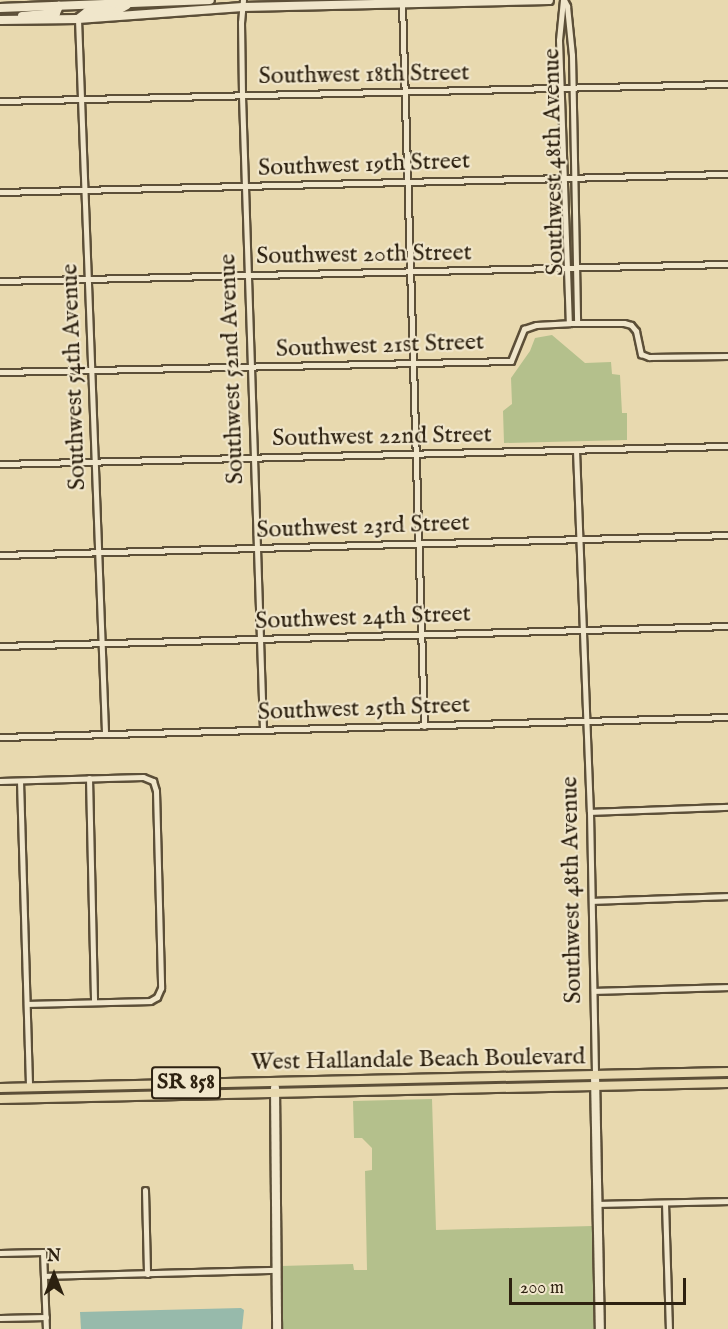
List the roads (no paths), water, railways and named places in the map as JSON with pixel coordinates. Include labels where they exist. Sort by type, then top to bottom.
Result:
[{"type":"main road","points":[[0,8],[210,0]]},
{"type":"main road","points":[[340,5],[355,0]]},
{"type":"main road","points":[[0,20],[78,19],[243,3],[340,5],[549,0]]},
{"type":"main road","points":[[78,19],[87,12],[118,10],[128,4]]},
{"type":"main road","points":[[16,20],[25,15],[56,13],[59,6]]},
{"type":"main road","name":"West Hallandale Beach Boulevard","points":[[0,1088],[728,1072]]},
{"type":"main road","name":"Southwest 48th Avenue","points":[[595,1076],[600,1329]]},
{"type":"main road","points":[[706,1084],[728,1078]]},
{"type":"main road","points":[[372,1081],[392,1093]]},
{"type":"main road","points":[[275,1082],[277,1329]]},
{"type":"main road","name":"West Hallandale Beach Boulevard","points":[[0,1099],[392,1093],[728,1083]]},
{"type":"street","name":"Southwest 48th Avenue","points":[[564,0],[567,6],[572,55],[578,323]]},
{"type":"street","name":"Southwest 48th Avenue","points":[[564,0],[559,40],[569,323]]},
{"type":"street","points":[[406,2],[403,92],[424,726]]},
{"type":"street","name":"Southwest 52nd Avenue","points":[[243,3],[242,96],[263,730]]},
{"type":"street","name":"Southwest 54th Avenue","points":[[78,19],[105,733]]},
{"type":"street","name":"Southwest 18th Street","points":[[0,101],[728,84]]},
{"type":"street","name":"Southwest 19th Street","points":[[0,192],[728,174]]},
{"type":"street","name":"Southwest 20th Street","points":[[0,281],[728,264]]},
{"type":"street","points":[[569,323],[631,325],[636,331],[641,354],[649,357],[728,356]]},
{"type":"street","name":"Southwest 21st Street","points":[[0,372],[511,361],[524,329],[536,325],[569,323]]},
{"type":"street","name":"Southwest 22nd Street","points":[[0,464],[728,446]]},
{"type":"street","name":"Southwest 48th Avenue","points":[[576,450],[581,630],[590,813],[595,1076]]},
{"type":"street","name":"Southwest 23rd Street","points":[[0,555],[728,535]]},
{"type":"street","name":"Southwest 24th Street","points":[[0,646],[728,626]]},
{"type":"street","name":"Southwest 25th Street","points":[[0,737],[728,717]]},
{"type":"street","points":[[0,782],[143,777],[151,779],[156,791],[161,988],[157,997],[150,1000],[28,1004]]},
{"type":"street","points":[[89,778],[94,1002]]},
{"type":"street","points":[[20,781],[29,1088]]},
{"type":"street","points":[[590,813],[728,807]]},
{"type":"street","points":[[592,901],[728,896]]},
{"type":"street","points":[[594,991],[728,987]]},
{"type":"street","points":[[145,1190],[147,1274]]},
{"type":"street","points":[[598,1204],[728,1201]]},
{"type":"street","points":[[666,1203],[669,1329]]},
{"type":"street","points":[[0,1253],[43,1252],[46,1329]]},
{"type":"street","points":[[44,1276],[276,1270]]},
{"type":"street","points":[[0,1318],[46,1317]]}]
